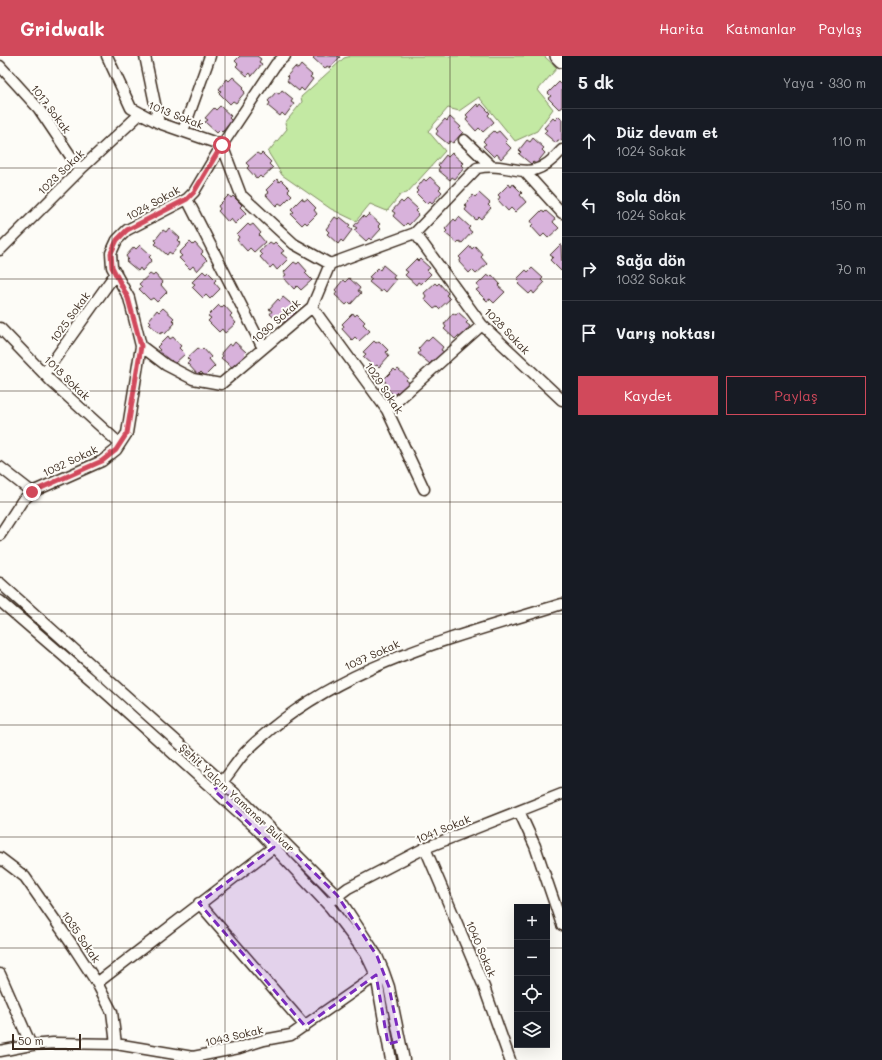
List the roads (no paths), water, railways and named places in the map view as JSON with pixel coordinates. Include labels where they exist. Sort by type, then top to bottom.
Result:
[{"type":"highway","points":[[558,56],[562,60]]},
{"type":"street","name":"1013 Sokak","points":[[107,56],[131,108],[159,123],[222,145]]},
{"type":"street","points":[[145,56],[159,123]]},
{"type":"street","points":[[183,131],[210,56]]},
{"type":"street","name":"1024 Sokak","points":[[120,444],[127,433],[141,346],[128,298],[112,267],[111,253],[117,240],[127,230],[187,199],[194,192],[222,145],[276,64],[285,56]]},
{"type":"street","name":"1017 Sokak","points":[[0,66],[39,109],[80,170]]},
{"type":"street","name":"1023 Sokak","points":[[0,250],[80,170],[140,114]]},
{"type":"street","points":[[464,140],[490,166]]},
{"type":"street","points":[[222,145],[241,195],[294,244],[330,264],[415,233],[477,168],[490,166],[525,172],[543,168],[562,150]]},
{"type":"street","points":[[525,172],[562,213]]},
{"type":"street","points":[[187,199],[263,348]]},
{"type":"street","name":"1028 Sokak","points":[[415,233],[482,325],[562,400]]},
{"type":"street","name":"1030 Sokak","points":[[141,346],[166,365],[193,379],[221,384],[312,307],[330,264]]},
{"type":"street","name":"1025 Sokak","points":[[44,374],[116,273]]},
{"type":"street","name":"1029 Sokak","points":[[312,307],[387,410],[424,489]]},
{"type":"street","points":[[387,410],[482,325]]},
{"type":"street","name":"1018 Sokak","points":[[0,328],[44,374],[120,444]]},
{"type":"street","name":"1032 Sokak","points":[[0,535],[22,501],[32,492],[102,461],[120,444]]},
{"type":"street","points":[[0,467],[32,492]]},
{"type":"street","name":"Şehit Yalçın Yamaner Bulvar","points":[[0,583],[222,782],[278,843],[337,896],[377,956],[380,973],[389,987],[404,1060]]},
{"type":"street","points":[[0,601],[90,678],[214,790],[278,843],[328,904],[380,973],[391,1060]]},
{"type":"street","name":"1037 Sokak","points":[[214,790],[243,755],[271,729],[303,705],[338,684],[398,656],[562,604]]},
{"type":"street","name":"1041 Sokak","points":[[328,904],[348,888],[425,848],[562,794]]},
{"type":"street","points":[[519,811],[535,846],[562,925]]},
{"type":"street","points":[[97,983],[278,843]]},
{"type":"street","name":"1040 Sokak","points":[[425,848],[484,987],[510,1060]]},
{"type":"street","name":"1035 Sokak","points":[[0,858],[25,877],[97,983],[112,1012],[116,1044]]},
{"type":"street","points":[[200,903],[305,1026]]},
{"type":"street","name":"1043 Sokak","points":[[0,1051],[31,1045],[53,1043],[116,1044],[192,1057],[239,1048],[264,1040],[291,1035],[380,973]]},
{"type":"street","points":[[0,974],[31,1045]]},
{"type":"street","points":[[388,1044],[400,1041]]}]
